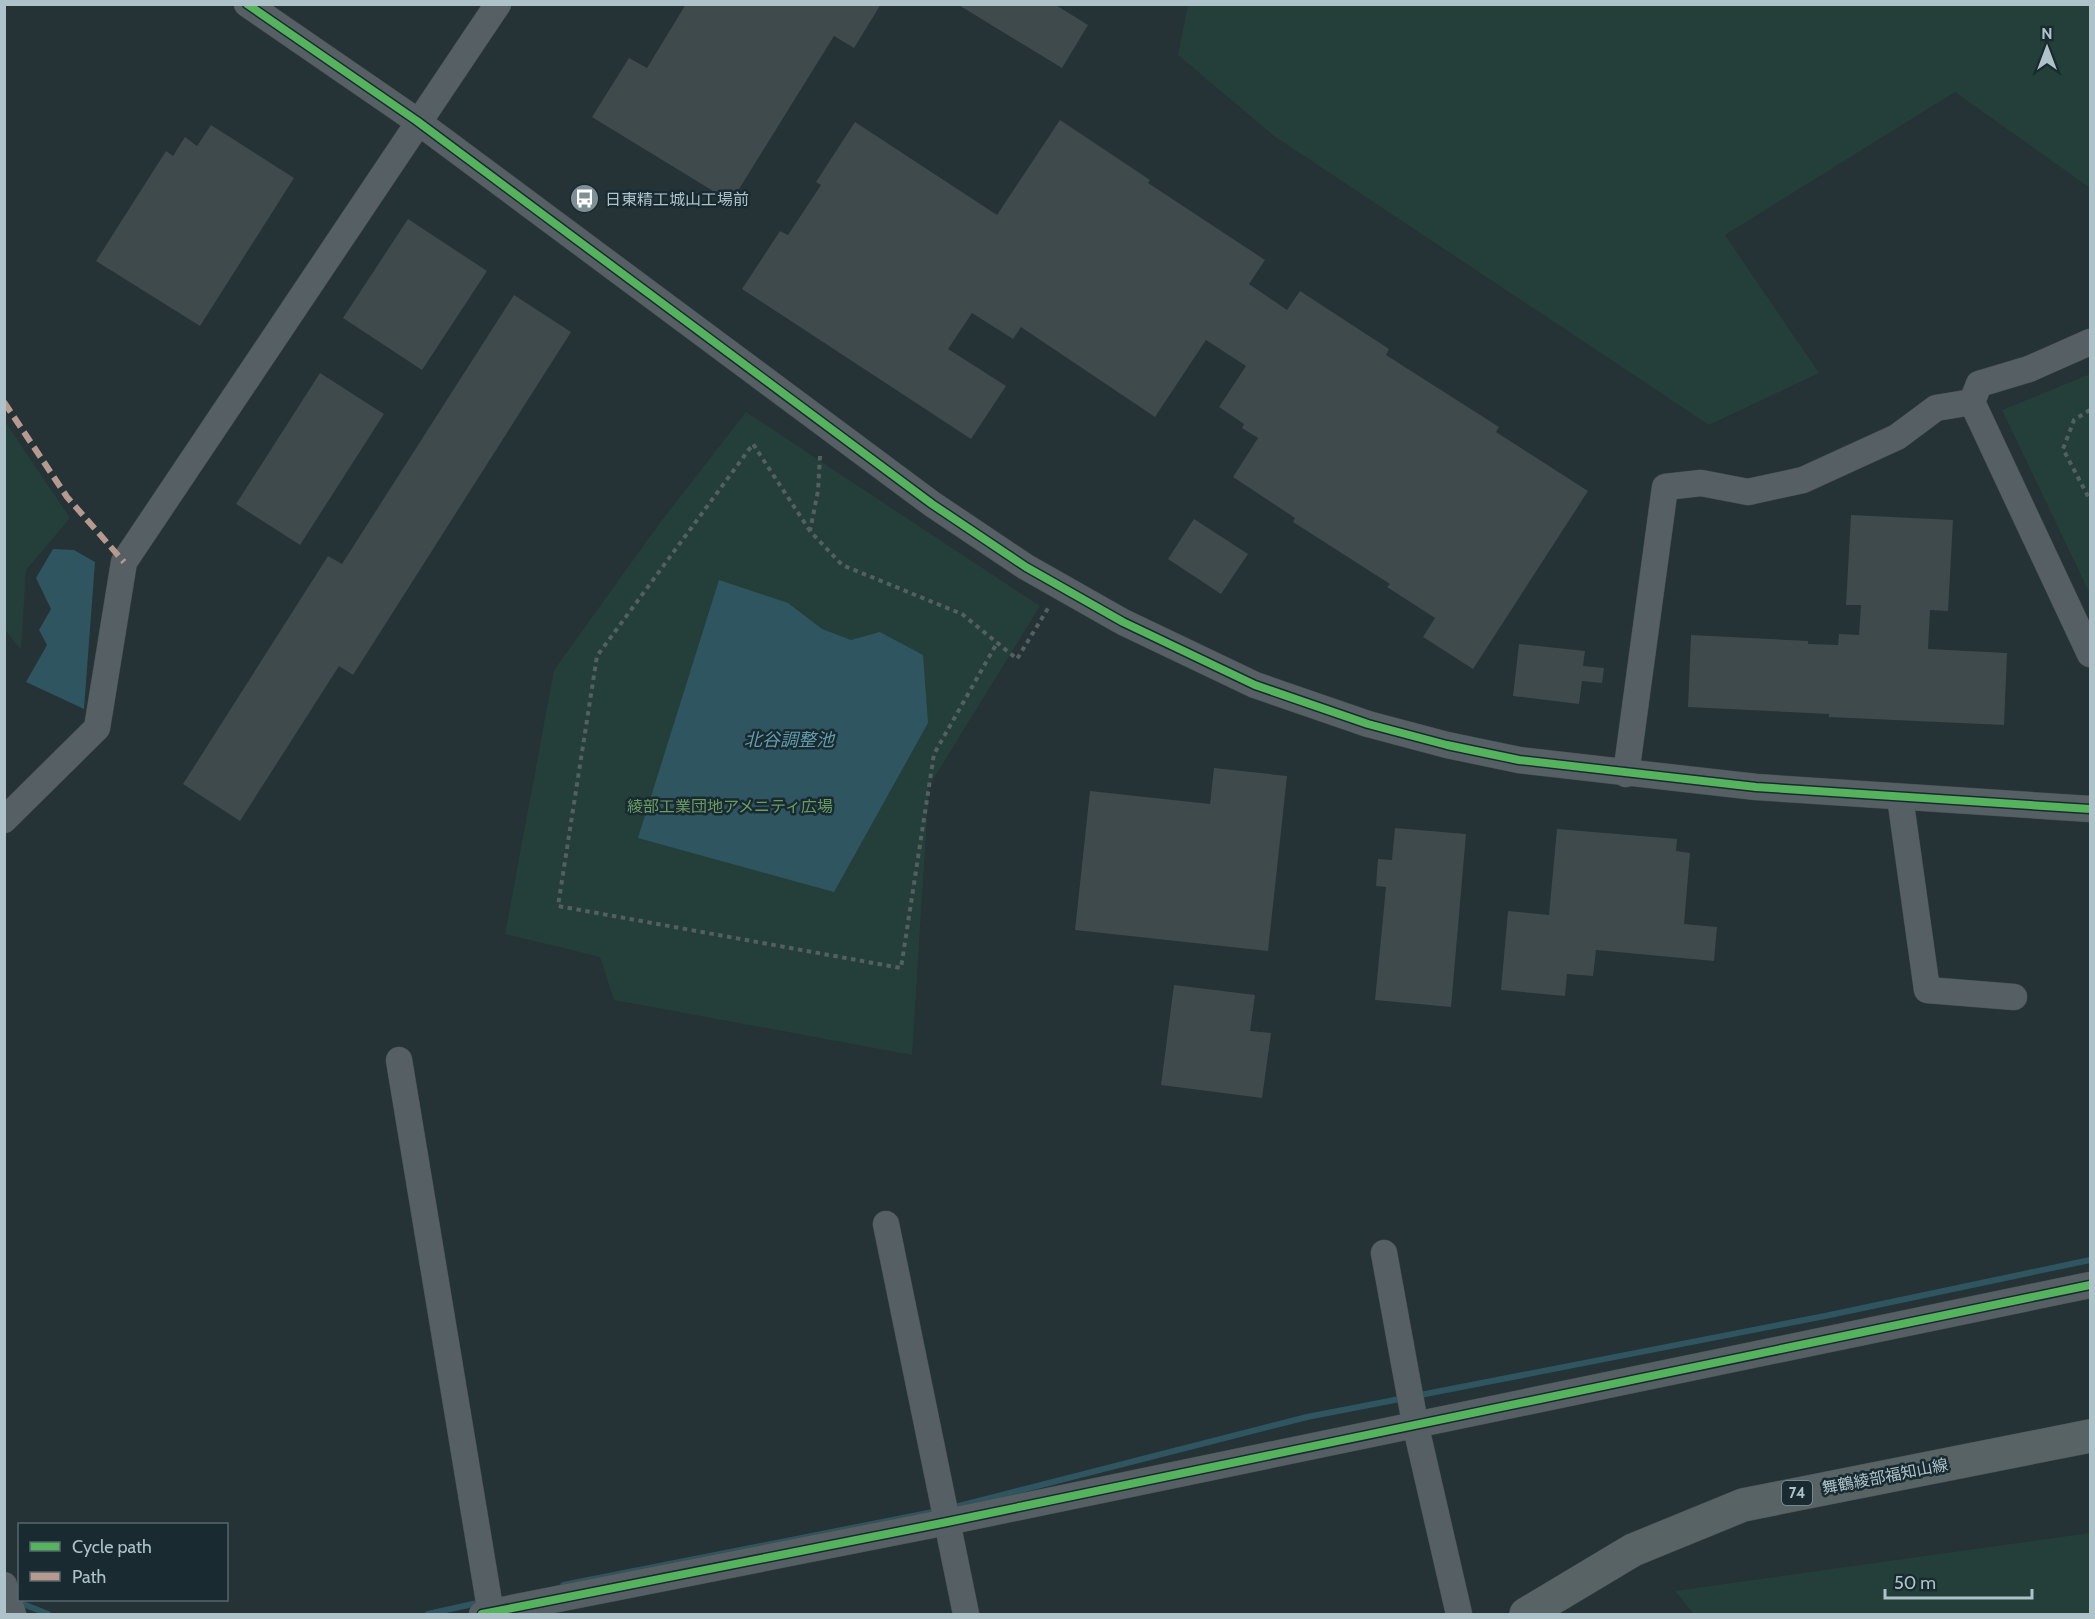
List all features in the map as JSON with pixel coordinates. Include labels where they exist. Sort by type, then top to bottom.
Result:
[{"type":"main road","name":"舞鶴綾部福知山線","points":[[1526,1614],[1634,1550],[1743,1505],[2091,1436]]},
{"type":"street","points":[[247,4],[417,121],[932,504],[1026,567],[1123,622],[1255,685],[1368,724],[1447,745],[1519,760],[1626,774],[1900,797],[2091,809]]},
{"type":"street","points":[[4,820],[97,728],[124,562],[417,121],[498,4]]},
{"type":"street","points":[[2091,342],[2029,369],[1979,384],[1972,402],[2091,654]]},
{"type":"street","points":[[1626,774],[1665,487],[1701,483],[1748,492],[1803,480],[1897,437],[1936,408],[1972,402]]},
{"type":"street","points":[[1900,797],[1927,990],[2014,997]]},
{"type":"street","points":[[399,1060],[488,1614],[947,1522],[1415,1423],[2091,1285]]},
{"type":"street","points":[[886,1224],[966,1614]]},
{"type":"street","points":[[1384,1254],[1415,1423],[1459,1614]]},
{"type":"street","points":[[4,1584],[13,1614]]},
{"type":"path","points":[[2091,410],[2074,420],[2063,449],[2091,500]]},
{"type":"path","points":[[997,643],[934,754],[901,968],[558,906],[597,656],[753,444],[810,531],[842,566],[963,614],[1017,659],[1062,587]]},
{"type":"path","points":[[810,531],[818,491],[820,456]]},
{"type":"green space","points":[[1188,5],[2090,5],[2090,188],[1955,92],[1725,235],[1819,373],[1709,425],[1274,136],[1178,55]]},
{"type":"green space","points":[[2090,374],[2090,594],[2002,410]]},
{"type":"green space","name":"綾部工業団地アメニティ広場","points":[[746,412],[1040,606],[929,786],[912,1055],[614,1000],[600,957],[505,934],[554,670],[659,524]]},
{"type":"green space","points":[[4,420],[70,518],[26,570],[21,650],[5,630]]},
{"type":"green space","points":[[2090,1533],[2090,1614],[1694,1614],[1675,1591]]},
{"type":"water","points":[[53,549],[74,550],[95,562],[84,709],[26,682],[47,645],[39,630],[51,609],[36,578]]},
{"type":"water","name":"北谷調整池","points":[[719,580],[788,603],[822,629],[851,640],[880,632],[923,655],[928,723],[834,892],[638,838]]},
{"type":"building","points":[[686,4],[881,4],[854,48],[834,36],[731,202],[592,117],[629,58],[647,68]]},
{"type":"building","points":[[957,4],[1054,4],[1088,25],[1062,68]]},
{"type":"building","points":[[1060,120],[1150,180],[1148,183],[1265,260],[1249,284],[1287,310],[1300,291],[1389,349],[1386,355],[1499,427],[1496,432],[1588,491],[1473,669],[1423,637],[1435,618],[1387,587],[1390,584],[1293,522],[1295,518],[1233,477],[1258,438],[1242,428],[1244,424],[1219,407],[1246,366],[1206,340],[1155,417],[1021,327],[1013,339],[972,313],[948,349],[1006,386],[971,439],[742,289],[780,231],[788,235],[821,185],[816,182],[855,122],[997,215]]},
{"type":"building","points":[[211,125],[294,178],[200,326],[96,261],[166,151],[173,156],[185,137],[197,146]]},
{"type":"building","points":[[408,219],[487,271],[422,370],[343,318]]},
{"type":"building","points":[[514,295],[571,332],[353,675],[339,666],[240,821],[183,784],[328,556],[342,564]]},
{"type":"building","points":[[320,373],[384,414],[300,545],[236,504]]},
{"type":"building","points":[[1851,515],[1953,520],[1948,611],[1930,610],[1928,649],[2007,653],[2004,725],[1829,717],[1829,714],[1688,707],[1691,635],[1808,641],[1808,644],[1838,645],[1839,634],[1859,635],[1861,605],[1846,605]]},
{"type":"building","points":[[1194,519],[1248,554],[1221,594],[1168,559]]},
{"type":"building","points":[[1519,644],[1585,651],[1583,666],[1604,668],[1602,683],[1582,681],[1579,704],[1513,696]]},
{"type":"building","points":[[1214,768],[1287,776],[1268,951],[1075,930],[1090,791],[1210,804]]},
{"type":"building","points":[[1395,828],[1466,834],[1451,1007],[1375,1000],[1386,887],[1376,886],[1378,859],[1392,860]]},
{"type":"building","points":[[1557,829],[1677,839],[1676,851],[1690,853],[1684,924],[1717,927],[1714,961],[1596,950],[1593,976],[1567,974],[1565,996],[1501,990],[1508,911],[1549,915]]},
{"type":"building","points":[[1174,985],[1255,995],[1250,1031],[1271,1033],[1262,1098],[1161,1085]]},
{"type":"waterway","points":[[1415,1396],[1825,1316],[2090,1260]]},
{"type":"waterway","points":[[951,1508],[1307,1417],[1405,1398]]},
{"type":"waterway","points":[[563,1585],[938,1511]]},
{"type":"waterway","points":[[18,1602],[48,1614]]},
{"type":"waterway","points":[[428,1614],[482,1602]]},
{"type":"marked path","points":[[4,402],[67,497],[124,562]]},
{"type":"cycle path","points":[[247,4],[417,121],[932,504],[1026,567],[1123,622],[1255,685],[1368,724],[1447,745],[1519,760],[1756,787],[2090,809]]},
{"type":"cycle path","points":[[482,1614],[947,1522],[2090,1285]]},
{"type":"place","name":"日東精工城山工場前","points":[[584,199]]}]
